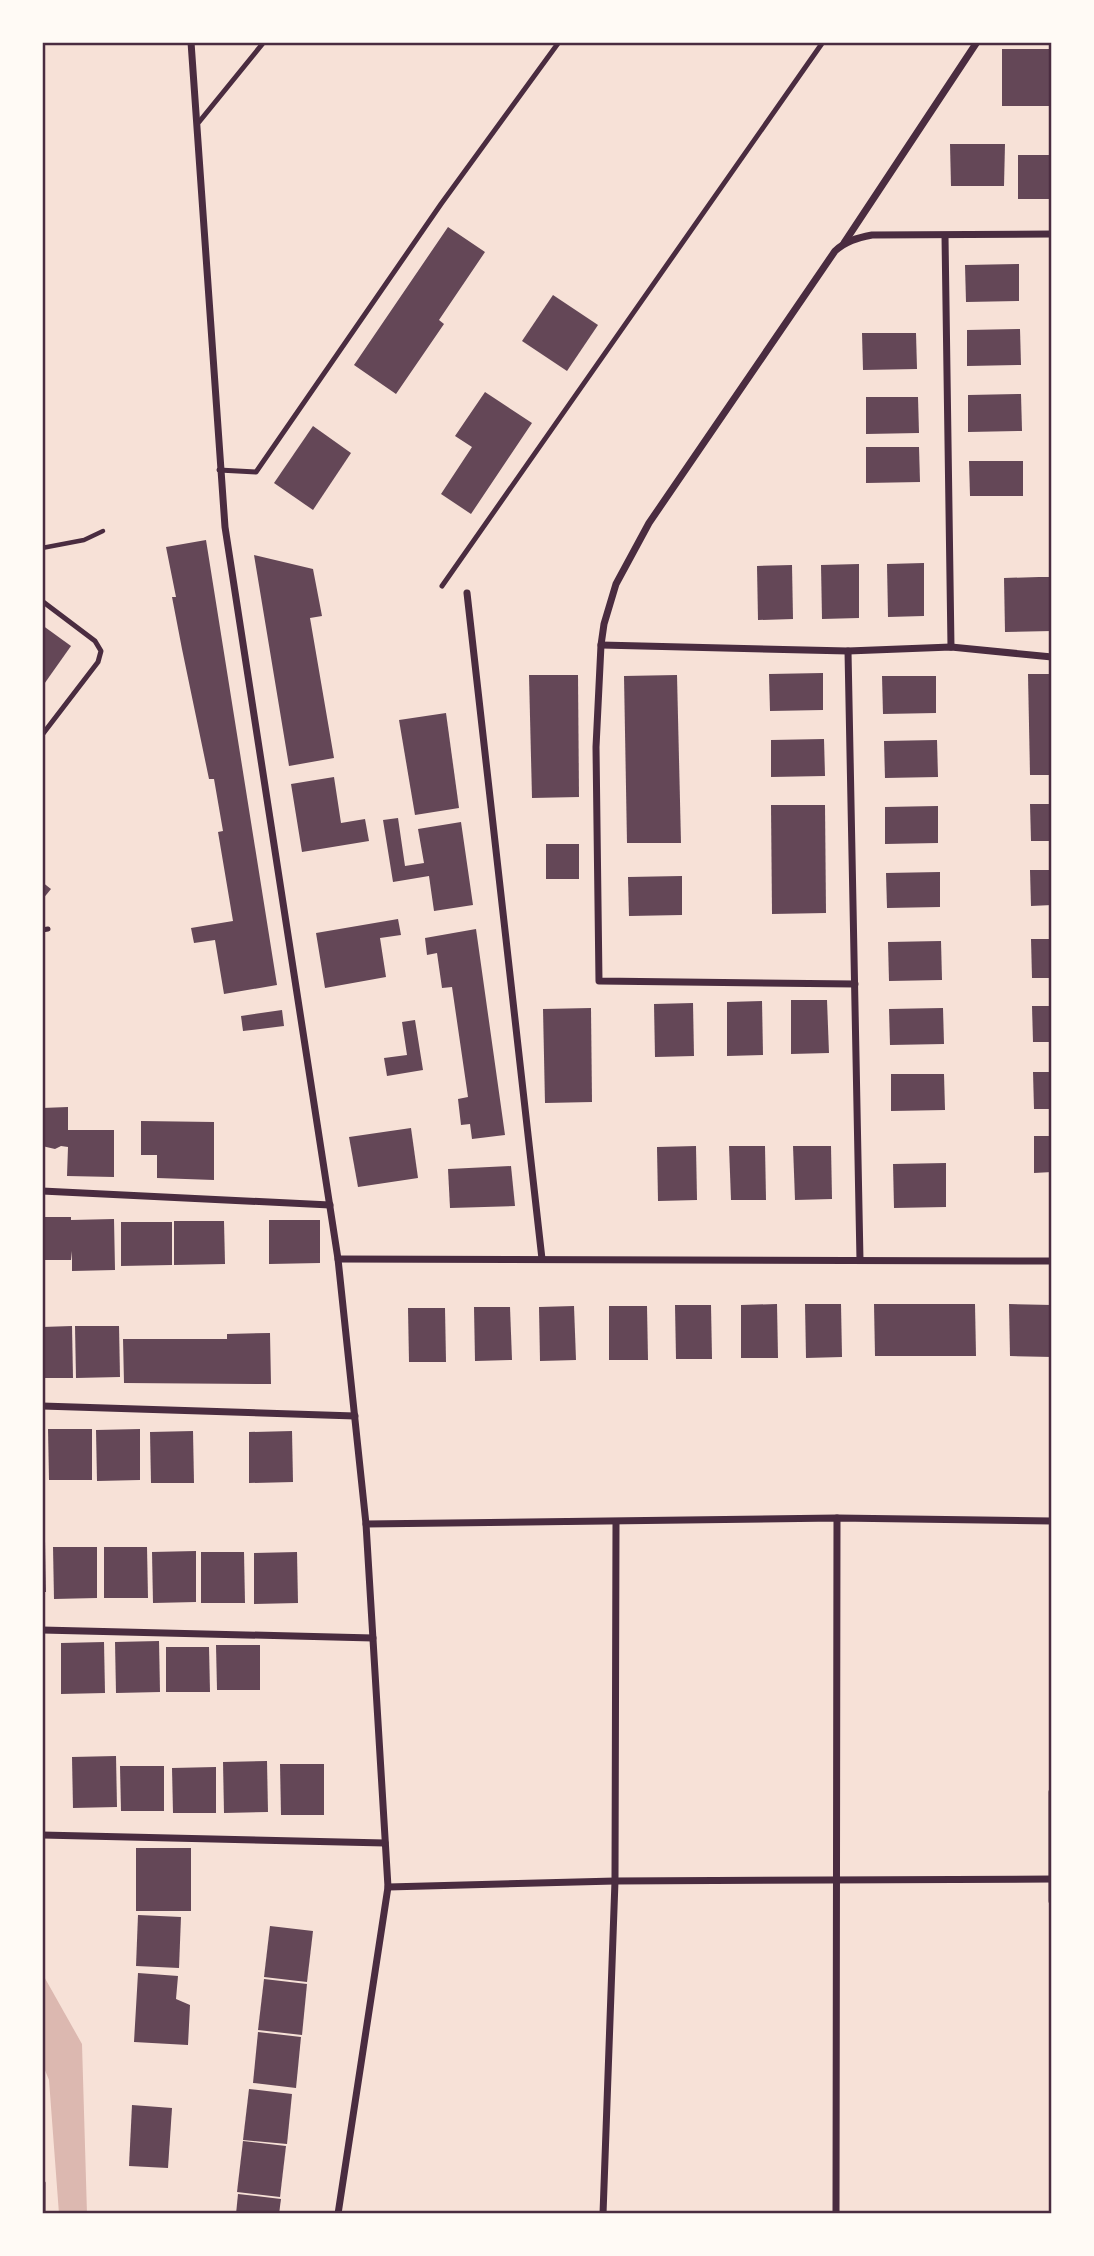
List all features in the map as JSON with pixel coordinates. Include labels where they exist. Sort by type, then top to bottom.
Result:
[{"type":"street","points":[[191,42],[225,527],[338,1259],[366,1524],[388,1887],[338,2214]]},
{"type":"street","points":[[855,984],[599,981],[596,747],[601,645],[604,624],[616,584],[649,523],[843,243],[977,42]]},
{"type":"street","points":[[843,243],[858,237],[872,236],[1052,234]]},
{"type":"street","points":[[945,236],[950,647]]},
{"type":"street","points":[[467,593],[542,1259]]},
{"type":"street","points":[[601,645],[848,651],[950,647],[1052,657]]},
{"type":"street","points":[[848,651],[860,1260]]},
{"type":"street","points":[[42,1191],[330,1205]]},
{"type":"street","points":[[338,1259],[1052,1261]]},
{"type":"street","points":[[42,1406],[355,1416]]},
{"type":"street","points":[[366,1524],[837,1518],[1052,1521]]},
{"type":"street","points":[[836,2214],[837,1518]]},
{"type":"street","points":[[603,2214],[615,1881],[616,1521]]},
{"type":"street","points":[[42,1630],[373,1638]]},
{"type":"street","points":[[1052,1792],[1052,1901]]},
{"type":"street","points":[[42,1835],[385,1843]]},
{"type":"street","points":[[388,1887],[615,1881],[1052,1879]]},
{"type":"lane","points":[[198,122],[264,42]]},
{"type":"lane","points":[[219,470],[256,472],[441,204],[559,42]]},
{"type":"lane","points":[[442,586],[822,42]]},
{"type":"lane","points":[[42,601],[95,641],[102,651],[98,662],[42,735]]},
{"type":"lane","points":[[43,2183],[43,2214]]},
{"type":"path","points":[[42,548],[84,540],[103,531]]},
{"type":"shaded area","points":[[42,1973],[82,2044],[87,2214],[59,2214],[49,2080],[42,2063]]},
{"type":"building","points":[[1002,49],[1052,49],[1052,106],[1002,106]]},
{"type":"building","points":[[950,144],[1005,144],[1004,186],[951,186]]},
{"type":"building","points":[[1018,155],[1052,155],[1052,199],[1018,199]]},
{"type":"building","points":[[448,227],[485,252],[439,320],[444,324],[396,394],[354,365]]},
{"type":"building","points":[[1019,264],[1019,301],[966,302],[965,265]]},
{"type":"building","points":[[553,295],[598,325],[567,371],[522,341]]},
{"type":"building","points":[[1020,329],[1021,365],[967,366],[967,330]]},
{"type":"building","points":[[862,333],[916,333],[917,369],[863,370]]},
{"type":"building","points":[[485,392],[532,423],[471,514],[441,494],[472,447],[455,436]]},
{"type":"building","points":[[1021,394],[1022,431],[968,432],[968,395]]},
{"type":"building","points":[[866,397],[918,397],[919,433],[866,434]]},
{"type":"building","points":[[313,426],[351,453],[313,510],[274,483]]},
{"type":"building","points":[[866,447],[919,447],[920,482],[866,483]]},
{"type":"building","points":[[969,461],[1023,461],[1023,496],[970,496]]},
{"type":"building","points":[[206,540],[277,985],[224,994],[215,940],[194,943],[191,928],[233,921],[218,832],[223,831],[214,779],[209,779],[182,649],[172,597],[176,597],[166,547]]},
{"type":"building","points":[[254,555],[313,569],[322,616],[310,618],[334,758],[289,766]]},
{"type":"building","points":[[924,563],[924,616],[888,617],[887,564]]},
{"type":"building","points":[[859,564],[859,618],[822,619],[821,565]]},
{"type":"building","points":[[792,565],[793,619],[758,620],[757,566]]},
{"type":"building","points":[[1052,577],[1052,631],[1005,632],[1004,578]]},
{"type":"building","points":[[42,625],[71,646],[42,687]]},
{"type":"building","points":[[823,673],[823,710],[770,711],[769,674]]},
{"type":"building","points":[[1028,674],[1052,674],[1052,775],[1030,775]]},
{"type":"building","points":[[529,675],[578,675],[579,797],[532,798]]},
{"type":"building","points":[[677,675],[681,843],[627,843],[624,676]]},
{"type":"building","points":[[882,676],[936,676],[936,713],[883,714]]},
{"type":"building","points":[[446,713],[459,808],[415,815],[399,720]]},
{"type":"building","points":[[824,739],[825,776],[771,777],[771,740]]},
{"type":"building","points":[[937,740],[938,777],[885,778],[884,741]]},
{"type":"building","points":[[334,777],[341,823],[365,819],[369,841],[302,852],[291,784]]},
{"type":"building","points":[[1030,804],[1052,804],[1052,841],[1031,841]]},
{"type":"building","points":[[771,805],[825,805],[826,913],[772,914]]},
{"type":"building","points":[[938,806],[938,843],[885,844],[885,807]]},
{"type":"building","points":[[398,818],[405,866],[424,863],[418,829],[461,822],[473,905],[434,911],[429,876],[393,882],[383,820]]},
{"type":"building","points":[[546,844],[579,844],[579,879],[546,879]]},
{"type":"building","points":[[1030,870],[1052,870],[1052,905],[1031,906]]},
{"type":"building","points":[[940,872],[940,907],[887,908],[886,873]]},
{"type":"building","points":[[682,876],[682,915],[629,916],[628,877]]},
{"type":"building","points":[[42,882],[51,889],[42,900]]},
{"type":"building","points":[[398,919],[401,935],[380,938],[386,977],[325,988],[316,933]]},
{"type":"building","points":[[476,929],[505,1135],[472,1139],[470,1124],[461,1125],[458,1099],[468,1097],[452,987],[442,988],[437,953],[427,955],[425,938]]},
{"type":"building","points":[[1031,939],[1052,939],[1052,978],[1032,978]]},
{"type":"building","points":[[941,941],[942,980],[889,981],[888,942]]},
{"type":"building","points":[[791,1000],[827,1000],[829,1053],[791,1054]]},
{"type":"building","points":[[762,1001],[763,1055],[727,1056],[727,1002]]},
{"type":"building","points":[[693,1003],[694,1056],[655,1057],[654,1004]]},
{"type":"building","points":[[1032,1006],[1052,1006],[1052,1042],[1033,1042]]},
{"type":"building","points":[[591,1008],[592,1102],[545,1103],[543,1009]]},
{"type":"building","points":[[943,1008],[944,1044],[890,1045],[889,1009]]},
{"type":"building","points":[[282,1010],[284,1026],[243,1031],[241,1016]]},
{"type":"building","points":[[415,1020],[423,1070],[387,1076],[384,1058],[407,1055],[402,1022]]},
{"type":"building","points":[[1033,1072],[1052,1072],[1052,1109],[1034,1109]]},
{"type":"building","points":[[891,1074],[944,1074],[945,1110],[891,1111]]},
{"type":"building","points":[[68,1107],[68,1130],[114,1130],[114,1177],[67,1176],[68,1147],[55,1149],[42,1146],[42,1108]]},
{"type":"building","points":[[141,1121],[214,1122],[214,1180],[157,1178],[157,1155],[141,1155]]},
{"type":"building","points":[[411,1128],[418,1178],[358,1187],[349,1137]]},
{"type":"building","points":[[1034,1136],[1052,1136],[1052,1172],[1034,1173]]},
{"type":"building","points":[[696,1146],[697,1200],[658,1201],[657,1147]]},
{"type":"building","points":[[729,1146],[765,1146],[766,1200],[731,1200]]},
{"type":"building","points":[[793,1146],[831,1146],[832,1199],[795,1200]]},
{"type":"building","points":[[946,1163],[946,1207],[894,1208],[893,1164]]},
{"type":"building","points":[[511,1166],[515,1206],[450,1208],[448,1169]]},
{"type":"building","points":[[42,1217],[71,1217],[71,1220],[114,1219],[115,1270],[72,1271],[72,1251],[71,1260],[42,1260]]},
{"type":"building","points":[[269,1220],[320,1220],[320,1263],[269,1264]]},
{"type":"building","points":[[174,1221],[224,1221],[225,1264],[174,1265]]},
{"type":"building","points":[[121,1222],[172,1222],[172,1265],[121,1266]]},
{"type":"building","points":[[777,1304],[778,1358],[741,1358],[741,1305]]},
{"type":"building","points":[[805,1304],[841,1304],[842,1357],[806,1358]]},
{"type":"building","points":[[874,1304],[975,1304],[976,1356],[875,1356]]},
{"type":"building","points":[[1009,1304],[1052,1305],[1052,1357],[1010,1356]]},
{"type":"building","points":[[675,1305],[711,1305],[712,1359],[676,1359]]},
{"type":"building","points":[[574,1306],[576,1360],[540,1361],[539,1307]]},
{"type":"building","points":[[609,1306],[647,1306],[648,1360],[609,1360]]},
{"type":"building","points":[[474,1307],[510,1307],[512,1360],[475,1361]]},
{"type":"building","points":[[408,1308],[445,1308],[446,1362],[409,1362]]},
{"type":"building","points":[[72,1326],[73,1378],[42,1378],[42,1327]]},
{"type":"building","points":[[75,1326],[119,1326],[120,1377],[76,1378]]},
{"type":"building","points":[[270,1333],[271,1384],[124,1383],[123,1339],[227,1339],[227,1334]]},
{"type":"building","points":[[48,1429],[92,1429],[92,1480],[49,1480]]},
{"type":"building","points":[[140,1429],[140,1480],[97,1481],[96,1430]]},
{"type":"building","points":[[193,1431],[194,1483],[151,1483],[150,1432]]},
{"type":"building","points":[[292,1431],[293,1482],[249,1483],[249,1432]]},
{"type":"building","points":[[42,1541],[45,1541],[46,1592],[42,1592]]},
{"type":"building","points":[[53,1547],[97,1547],[97,1598],[54,1599]]},
{"type":"building","points":[[104,1547],[147,1547],[148,1598],[104,1598]]},
{"type":"building","points":[[196,1551],[196,1602],[153,1603],[152,1552]]},
{"type":"building","points":[[201,1552],[244,1552],[245,1603],[201,1603]]},
{"type":"building","points":[[297,1552],[298,1603],[254,1604],[254,1553]]},
{"type":"building","points":[[159,1641],[160,1692],[116,1693],[115,1642]]},
{"type":"building","points":[[104,1642],[105,1693],[61,1694],[61,1643]]},
{"type":"building","points":[[216,1645],[260,1645],[260,1690],[217,1690]]},
{"type":"building","points":[[166,1647],[209,1647],[210,1692],[166,1692]]},
{"type":"building","points":[[116,1756],[117,1807],[73,1808],[72,1757]]},
{"type":"building","points":[[267,1761],[268,1812],[224,1813],[223,1762]]},
{"type":"building","points":[[280,1764],[324,1764],[324,1815],[281,1815]]},
{"type":"building","points":[[120,1766],[164,1766],[164,1811],[121,1811]]},
{"type":"building","points":[[216,1767],[216,1813],[173,1813],[172,1768]]},
{"type":"building","points":[[136,1848],[191,1848],[191,1911],[136,1911]]},
{"type":"building","points":[[138,1915],[181,1917],[179,1968],[136,1966]]},
{"type":"building","points":[[270,1926],[313,1931],[307,1982],[264,1977]]},
{"type":"building","points":[[138,1973],[178,1976],[176,1999],[190,2005],[188,2045],[134,2042]]},
{"type":"building","points":[[264,1979],[307,1984],[302,2035],[258,2030]]},
{"type":"building","points":[[258,2032],[301,2037],[296,2088],[253,2083]]},
{"type":"building","points":[[249,2089],[292,2094],[287,2144],[243,2140]]},
{"type":"building","points":[[132,2105],[172,2108],[168,2168],[129,2166]]},
{"type":"building","points":[[243,2141],[286,2146],[280,2197],[237,2192]]},
{"type":"building","points":[[238,2194],[281,2199],[279,2214],[236,2214]]}]
